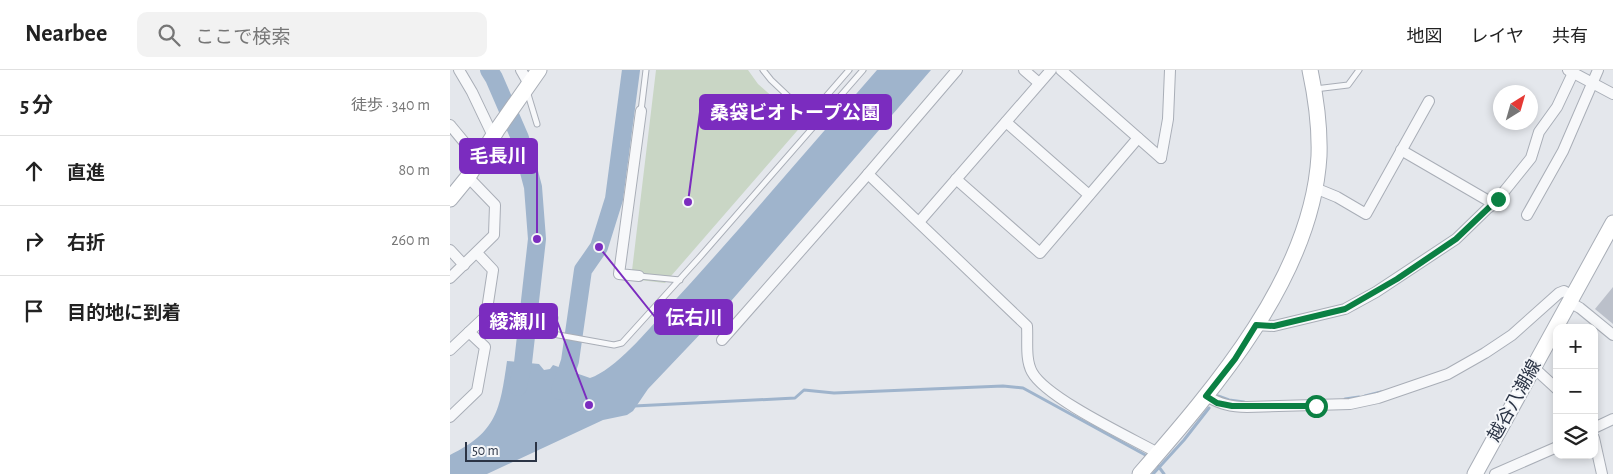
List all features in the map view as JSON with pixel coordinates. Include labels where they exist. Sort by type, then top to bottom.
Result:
[{"type":"street","points":[[459,70],[495,133]]},
{"type":"street","points":[[521,70],[526,88]]},
{"type":"street","points":[[450,199],[468,177],[495,133],[539,70]]},
{"type":"street","points":[[722,340],[957,70]]},
{"type":"street","points":[[1024,70],[1039,83]]},
{"type":"street","points":[[919,222],[1051,70]]},
{"type":"street","points":[[1061,70],[1161,158],[1168,119],[1168,72]]},
{"type":"street","points":[[1140,474],[1235,359],[1256,325],[1306,228],[1315,188],[1319,157],[1319,126],[1310,70]]},
{"type":"street","points":[[1527,215],[1563,151],[1598,70]]},
{"type":"street","points":[[1256,325],[1274,326],[1345,309],[1397,279],[1456,239],[1494,204],[1531,158],[1538,132],[1557,107],[1571,71],[1613,94]]},
{"type":"street","points":[[1315,188],[1337,197],[1366,214],[1429,101]]},
{"type":"street","points":[[639,276],[619,274],[641,111]]},
{"type":"street","points":[[1006,122],[1089,195]]},
{"type":"street","points":[[450,125],[479,160]]},
{"type":"street","points":[[956,179],[1040,253],[1138,138]]},
{"type":"street","points":[[1401,150],[1494,204]]},
{"type":"street","points":[[868,174],[1027,326],[1028,363],[1040,384],[1056,396],[1158,453]]},
{"type":"street","points":[[450,278],[494,235],[495,205],[468,177]]},
{"type":"street","name":"越谷八潮線","points":[[1475,474],[1612,228]]},
{"type":"street","points":[[450,250],[464,265]]},
{"type":"street","points":[[450,350],[486,316],[493,270],[477,253]]},
{"type":"street","points":[[1206,396],[1217,403],[1247,407],[1350,404],[1378,398],[1463,367],[1512,335],[1559,293],[1564,291],[1580,308],[1613,335]]},
{"type":"street","points":[[450,417],[477,391],[480,381],[485,347],[470,332]]},
{"type":"street","points":[[1533,367],[1553,385]]},
{"type":"street","points":[[1598,424],[1613,419]]},
{"type":"street","points":[[1496,474],[1553,449]]},
{"type":"street","points":[[1598,456],[1602,474]]},
{"type":"lane","points":[[641,111],[646,70]]},
{"type":"lane","points":[[763,70],[809,116],[849,70]]},
{"type":"lane","points":[[555,318],[553,334],[614,345],[622,343],[680,280],[863,70]]},
{"type":"lane","points":[[1314,90],[1348,85],[1359,70]]},
{"type":"lane","points":[[526,88],[537,124]]},
{"type":"lane","points":[[639,276],[680,280]]},
{"type":"green space","points":[[656,70],[748,70],[758,84],[803,124],[665,283],[631,279]]},
{"type":"water","points":[[877,70],[931,70],[725,308],[648,389],[633,411],[627,415],[603,420],[487,474],[450,474],[450,455],[478,438],[494,418],[502,393],[507,361],[539,364],[544,370],[550,369],[553,365],[590,378],[610,367],[641,338],[693,281]]},
{"type":"building","points":[[1613,287],[1613,324],[1595,309]]},
{"type":"waterway","points":[[489,70],[520,138],[533,187],[537,239],[523,363],[518,387]]},
{"type":"waterway","points":[[560,391],[570,361],[583,270],[599,247],[614,199],[631,70]]},
{"type":"waterway","points":[[634,406],[795,398],[804,390],[834,393],[1003,386],[1023,388],[1149,457]]},
{"type":"waterway","points":[[1365,396],[1381,392]]},
{"type":"waterway","points":[[1218,396],[1244,402]]},
{"type":"waterway","points":[[1345,399],[1359,397]]},
{"type":"waterway","points":[[1153,474],[1184,440],[1209,408]]},
{"type":"waterway","points":[[1156,463],[1164,474]]},
{"type":"place","name":"桑袋ビオトープ公園","points":[[688,202]]},
{"type":"place","name":"毛長川","points":[[537,239]]},
{"type":"place","name":"伝右川","points":[[599,247]]},
{"type":"place","name":"綾瀬川","points":[[589,405]]},
{"type":"route","points":[[1316,406],[1232,406],[1217,403],[1206,396],[1235,359],[1256,325],[1274,326],[1345,309],[1397,279],[1456,239],[1498,199]]}]
